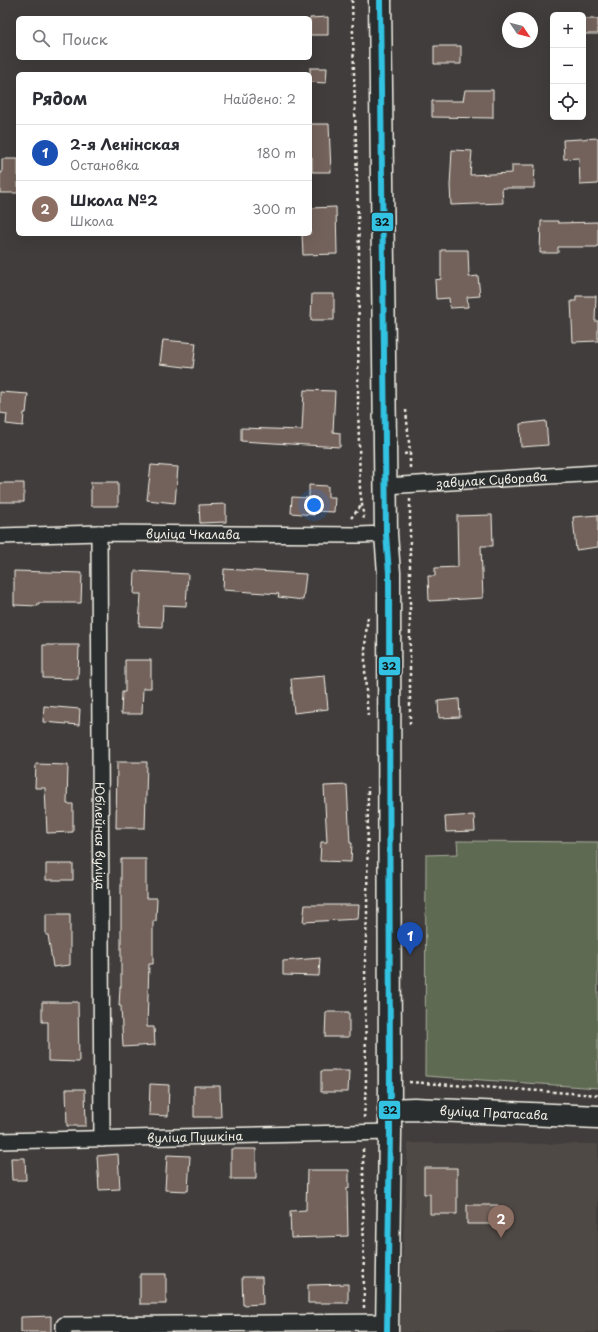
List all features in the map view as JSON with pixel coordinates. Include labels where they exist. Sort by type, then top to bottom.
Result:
[{"type":"main road","points":[[380,0],[386,534],[389,589],[390,1132],[387,1327]]},
{"type":"main road","name":"вуліца Пратасава","points":[[389,1110],[414,1108],[598,1117]]},
{"type":"street","name":"завулак Суворава","points":[[386,486],[598,473]]},
{"type":"street","name":"вуліца Чкалава","points":[[0,536],[98,533],[386,534]]},
{"type":"street","name":"Юбілейная вуліца","points":[[98,533],[102,1139]]},
{"type":"street","name":"вуліца Пушкіна","points":[[0,1141],[390,1132]]},
{"type":"street","points":[[64,1332],[64,1325],[364,1322],[387,1327]]},
{"type":"path","points":[[352,0],[359,253],[358,399],[360,489],[363,512]]},
{"type":"path","points":[[368,716],[366,649],[369,612]]},
{"type":"path","points":[[364,1322],[363,1132],[366,1083],[365,961],[368,786]]},
{"type":"path","points":[[408,1082],[598,1095]]},
{"type":"shaded area","points":[[408,1143],[598,1144],[598,1332],[399,1332]]},
{"type":"green space","points":[[457,841],[598,842],[598,1088],[425,1076],[426,855],[458,854]]},
{"type":"building","points":[[328,17],[328,35],[312,35],[312,18]]},
{"type":"building","points":[[586,19],[598,19],[598,34],[586,34]]},
{"type":"building","points":[[434,46],[461,46],[461,64],[434,64]]},
{"type":"building","points":[[310,68],[327,68],[326,83],[312,82],[312,72],[310,72]]},
{"type":"building","points":[[465,90],[493,90],[493,118],[432,117],[432,101],[463,101]]},
{"type":"building","points":[[312,124],[329,124],[331,172],[312,172]]},
{"type":"building","points":[[598,138],[598,184],[580,185],[579,158],[564,159],[563,140]]},
{"type":"building","points":[[452,150],[472,151],[470,175],[512,173],[512,165],[535,165],[534,188],[502,188],[503,203],[451,205],[450,186]]},
{"type":"building","points":[[2,159],[16,159],[16,193],[0,193],[0,173],[2,173]]},
{"type":"building","points":[[336,207],[337,254],[303,255],[302,236],[312,236],[312,208]]},
{"type":"building","points":[[541,221],[558,221],[558,223],[598,222],[598,247],[558,247],[558,253],[540,253]]},
{"type":"building","points":[[441,250],[468,250],[469,277],[478,276],[480,296],[467,297],[468,307],[450,308],[449,298],[436,299],[435,280],[441,279]]},
{"type":"building","points":[[312,294],[334,294],[334,320],[311,320]]},
{"type":"building","points":[[576,296],[596,296],[595,321],[598,321],[598,341],[573,342],[571,301],[576,301]]},
{"type":"building","points":[[163,340],[196,343],[193,368],[160,364]]},
{"type":"building","points":[[304,390],[335,391],[333,432],[340,433],[340,447],[241,441],[241,428],[302,430]]},
{"type":"building","points":[[0,392],[28,394],[23,426],[6,424],[7,414],[0,413]]},
{"type":"building","points":[[546,421],[548,445],[521,447],[520,424]]},
{"type":"building","points":[[151,465],[178,467],[175,503],[147,500]]},
{"type":"building","points":[[91,482],[118,482],[118,506],[91,506]]},
{"type":"building","points":[[0,483],[24,483],[24,502],[0,502]]},
{"type":"building","points":[[309,485],[328,486],[328,497],[335,497],[334,512],[314,511],[314,515],[291,513],[292,497],[309,498]]},
{"type":"building","points":[[226,504],[226,522],[200,523],[199,505]]},
{"type":"building","points":[[492,515],[493,546],[481,546],[483,598],[429,601],[428,576],[435,576],[435,568],[458,567],[457,516]]},
{"type":"building","points":[[598,515],[598,547],[576,550],[573,517]]},
{"type":"building","points":[[224,569],[306,574],[303,600],[278,597],[279,594],[223,590]]},
{"type":"building","points":[[14,571],[82,573],[81,603],[38,603],[38,606],[14,605]]},
{"type":"building","points":[[135,571],[188,574],[186,606],[163,605],[162,627],[139,626],[141,594],[134,594]]},
{"type":"building","points":[[43,645],[79,645],[78,679],[43,678]]},
{"type":"building","points":[[125,660],[151,660],[151,688],[143,688],[142,714],[121,714],[122,692],[125,692]]},
{"type":"building","points":[[325,676],[328,709],[294,713],[291,679]]},
{"type":"building","points":[[459,699],[460,717],[439,718],[438,701]]},
{"type":"building","points":[[44,706],[80,709],[79,725],[43,722]]},
{"type":"building","points":[[117,762],[147,762],[145,828],[116,828]]},
{"type":"building","points":[[36,764],[68,765],[67,804],[73,804],[73,832],[47,833],[45,788],[35,788]]},
{"type":"building","points":[[347,785],[350,843],[352,843],[351,862],[320,861],[321,842],[327,842],[324,786]]},
{"type":"building","points":[[474,815],[475,831],[446,832],[445,817]]},
{"type":"building","points":[[121,859],[146,859],[146,898],[157,898],[156,921],[153,921],[153,964],[149,964],[147,1027],[154,1027],[155,1045],[123,1047],[121,1006],[119,1006],[121,987]]},
{"type":"building","points":[[46,864],[73,864],[73,880],[46,880]]},
{"type":"building","points":[[305,905],[359,905],[358,919],[303,922]]},
{"type":"building","points":[[46,914],[70,914],[70,965],[53,967],[48,935],[46,935]]},
{"type":"building","points":[[320,958],[319,976],[283,975],[283,961]]},
{"type":"building","points":[[42,1002],[78,1002],[79,1062],[48,1061],[48,1022],[42,1022]]},
{"type":"building","points":[[326,1012],[349,1012],[349,1037],[325,1037]]},
{"type":"building","points":[[321,1071],[349,1071],[348,1092],[321,1092]]},
{"type":"building","points":[[150,1084],[169,1085],[168,1116],[149,1115]]},
{"type":"building","points":[[194,1086],[220,1086],[221,1117],[194,1117]]},
{"type":"building","points":[[66,1089],[85,1089],[86,1126],[67,1126]]},
{"type":"building","points":[[231,1149],[256,1149],[256,1179],[231,1179]]},
{"type":"building","points":[[118,1154],[120,1189],[99,1190],[97,1156]]},
{"type":"building","points":[[167,1155],[190,1156],[188,1191],[165,1190]]},
{"type":"building","points":[[11,1158],[25,1158],[26,1180],[12,1180]]},
{"type":"building","points":[[424,1168],[457,1168],[457,1214],[430,1214],[430,1194],[424,1194]]},
{"type":"building","points":[[307,1170],[349,1170],[349,1188],[347,1188],[348,1236],[291,1238],[290,1211],[306,1210]]},
{"type":"building","points":[[467,1205],[498,1205],[498,1224],[467,1224]]},
{"type":"building","points":[[140,1274],[166,1274],[166,1304],[140,1304]]},
{"type":"building","points":[[242,1277],[262,1277],[263,1304],[243,1305]]},
{"type":"building","points":[[348,1284],[348,1303],[308,1303],[308,1285]]},
{"type":"building","points":[[51,1316],[51,1332],[21,1332],[21,1317]]},
{"type":"transit line","name":"32","points":[[380,0],[386,534],[389,573],[390,1132],[387,1332]]},
{"type":"place","name":"2-я Ленінская","points":[[410,955]]},
{"type":"place","name":"Школа №2","points":[[501,1238]]}]
